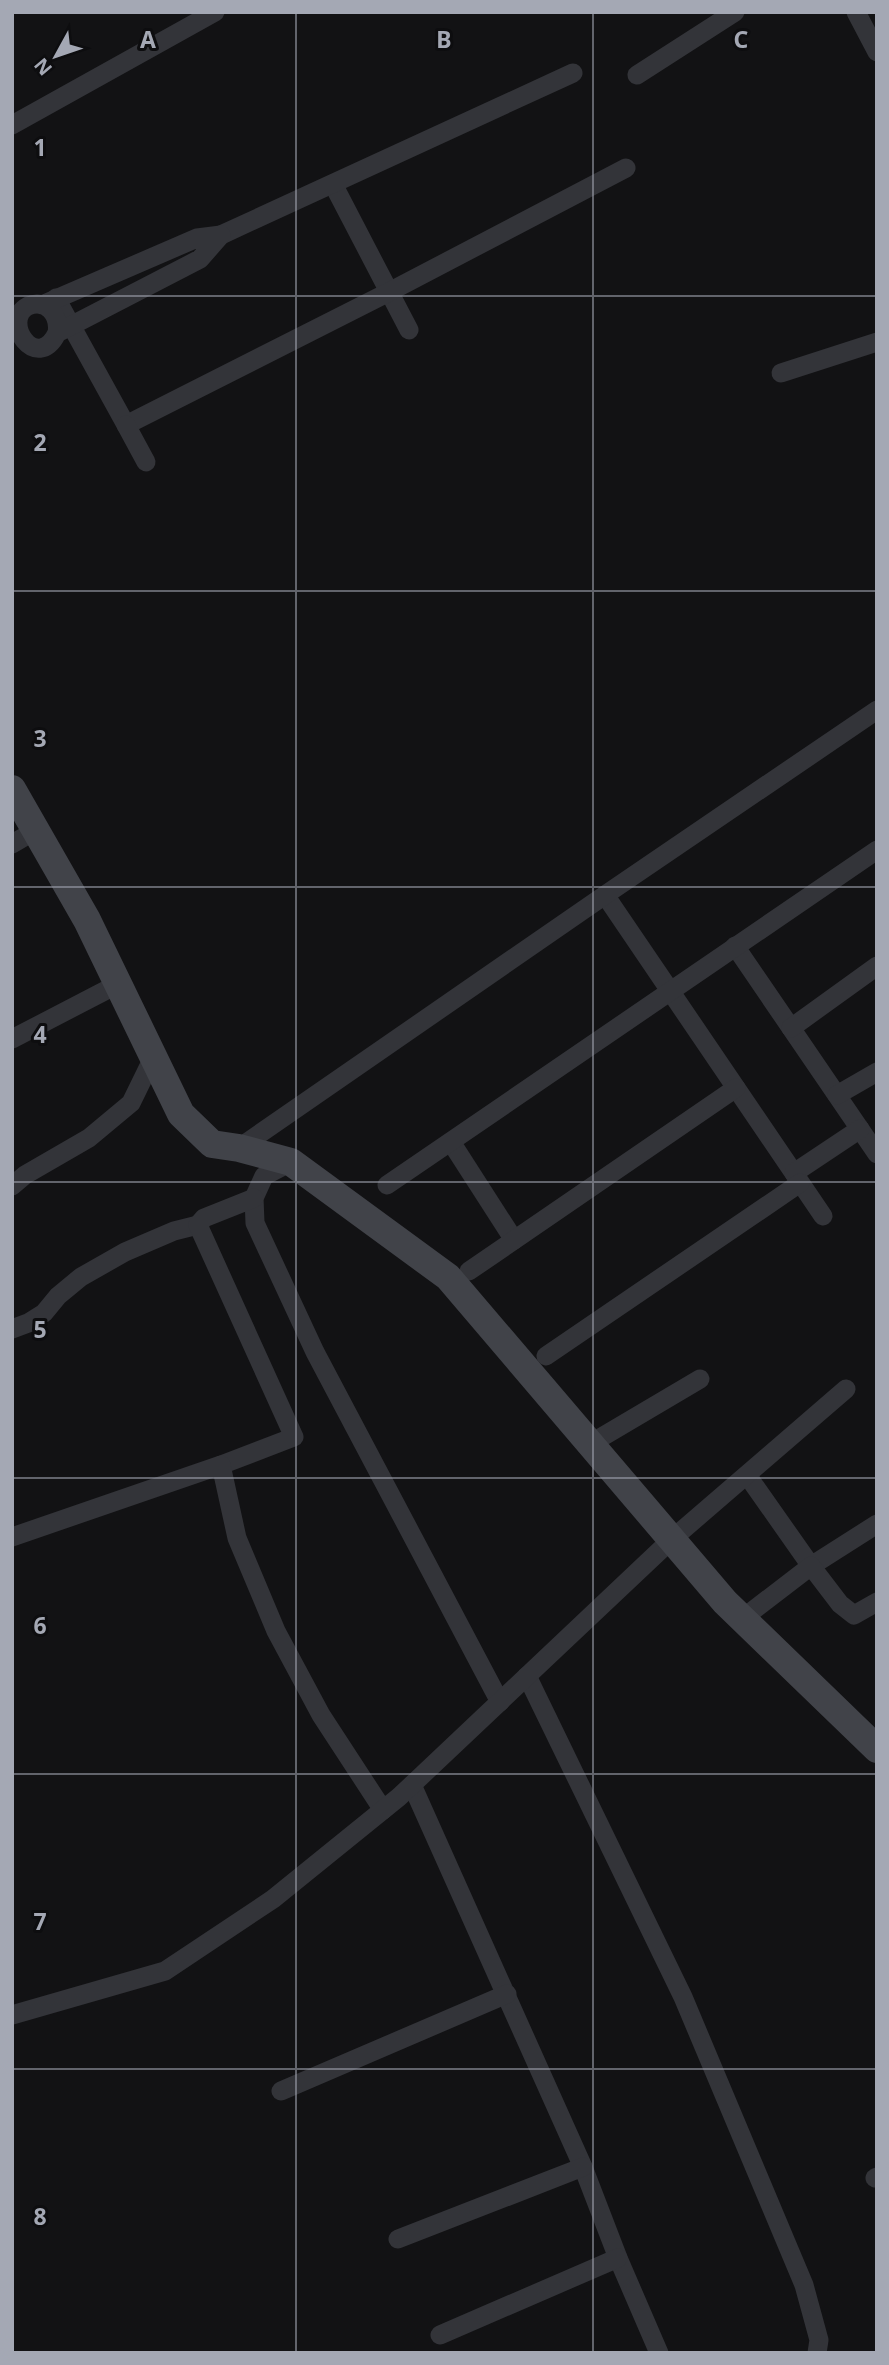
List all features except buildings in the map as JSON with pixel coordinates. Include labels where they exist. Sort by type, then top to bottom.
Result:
[{"type":"street","points":[[12,125],[215,12]]},
{"type":"street","points":[[856,12],[877,52]]},
{"type":"street","points":[[637,75],[730,13]]},
{"type":"street","points":[[221,235],[200,259],[64,329],[49,344],[36,348],[22,342],[14,330],[17,316],[27,306],[49,301],[197,238],[221,235],[573,73]]},
{"type":"street","points":[[127,425],[390,292],[626,168]]},
{"type":"street","points":[[333,184],[409,330]]},
{"type":"street","points":[[49,301],[48,307],[127,425],[146,462]]},
{"type":"street","points":[[781,373],[877,342]]},
{"type":"street","points":[[239,1148],[877,710]]},
{"type":"street","points":[[12,789],[24,837],[87,920],[181,1114],[212,1144],[239,1148],[290,1162],[448,1277],[725,1602],[877,1749]]},
{"type":"street","points":[[387,1185],[877,850]]},
{"type":"street","points":[[605,895],[822,1216]]},
{"type":"street","points":[[735,946],[877,1154]]},
{"type":"street","points":[[791,1028],[877,967]]},
{"type":"street","points":[[12,1039],[118,984]]},
{"type":"street","points":[[12,1186],[25,1175],[89,1138],[131,1103],[153,1058]]},
{"type":"street","points":[[837,1095],[877,1072]]},
{"type":"street","points":[[469,1271],[736,1088]]},
{"type":"street","points":[[546,1356],[797,1178],[860,1129]]},
{"type":"street","points":[[451,1142],[514,1240]]},
{"type":"street","points":[[290,1162],[264,1176],[254,1198],[255,1223],[315,1352],[500,1702]]},
{"type":"street","points":[[12,1329],[44,1313],[58,1296],[81,1277],[125,1252],[198,1226],[204,1218],[254,1198]]},
{"type":"street","points":[[12,1537],[294,1437],[198,1226]]},
{"type":"street","points":[[590,1444],[700,1379]]},
{"type":"street","points":[[12,2015],[165,1971],[273,1899],[412,1785],[671,1540],[846,1389]]},
{"type":"street","points":[[221,1465],[237,1538],[276,1631],[321,1715],[383,1810]]},
{"type":"street","points":[[747,1475],[840,1604],[854,1615],[877,1602]]},
{"type":"street","points":[[742,1619],[811,1566],[877,1524]]},
{"type":"street","points":[[527,1676],[688,2009],[804,2285],[819,2340],[817,2353]]},
{"type":"street","points":[[412,1785],[583,2167],[659,2353]]},
{"type":"street","points":[[281,2091],[507,1994]]},
{"type":"street","points":[[398,2239],[583,2167]]},
{"type":"street","points":[[440,2335],[618,2258]]}]
